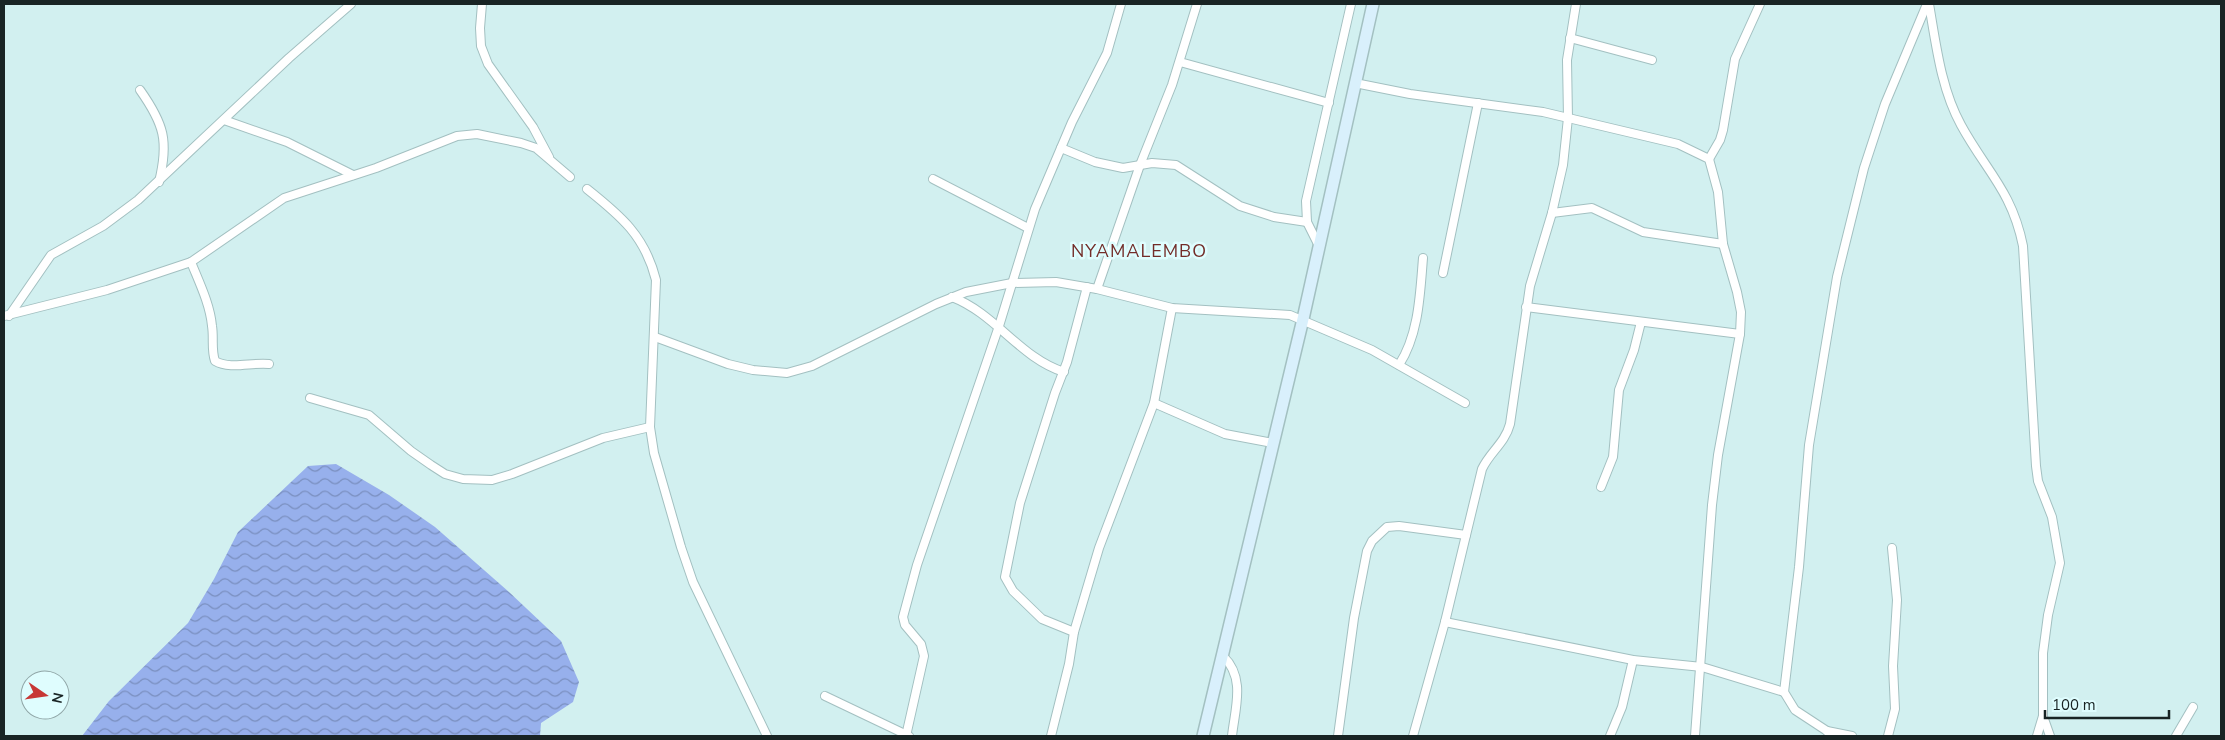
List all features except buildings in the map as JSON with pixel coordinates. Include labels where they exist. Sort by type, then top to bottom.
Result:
[{"type":"street","points":[[4,320],[51,255],[104,226],[159,182],[351,4]]},
{"type":"street","points":[[482,4],[481,46],[488,64],[533,127],[550,159]]},
{"type":"street","points":[[826,696],[907,736],[924,656],[921,644],[905,625],[904,610],[938,502],[999,326],[1028,228],[1061,148],[1107,53],[1122,4]]},
{"type":"street","points":[[1097,289],[1140,165],[1180,62],[1197,4]]},
{"type":"street","points":[[1319,246],[1307,222],[1306,201],[1351,4]]},
{"type":"street","points":[[1203,736],[1303,319],[1373,4]]},
{"type":"street","points":[[1413,736],[1445,622],[1482,469],[1488,456],[1500,446],[1508,430],[1526,307],[1536,262],[1552,213],[1563,166],[1568,118],[1567,69],[1576,4]]},
{"type":"street","points":[[1695,736],[1702,667],[1704,592],[1712,505],[1718,455],[1740,334],[1741,312],[1724,244],[1718,192],[1709,159],[1720,140],[1736,59],[1758,4]]},
{"type":"street","points":[[1852,736],[1829,734],[1795,710],[1784,692],[1799,567],[1809,445],[1837,277],[1853,208],[1874,134],[1928,4]]},
{"type":"street","points":[[1928,4],[1938,54],[1952,105],[1961,125],[2005,192],[2018,221],[2023,246],[2036,466],[2038,481],[2052,517],[2059,547],[2060,563],[2048,615],[2043,652],[2043,716],[2037,736]]},
{"type":"street","points":[[1570,38],[1652,60]]},
{"type":"street","points":[[1180,62],[1329,103]]},
{"type":"street","points":[[1355,83],[1410,94],[1568,118],[1678,144],[1709,159]]},
{"type":"street","points":[[140,90],[159,118],[163,131],[165,147],[159,182]]},
{"type":"street","points":[[1443,273],[1478,104]]},
{"type":"street","points":[[224,120],[287,142],[353,176]]},
{"type":"street","points":[[7,316],[96,293],[191,262],[284,198],[353,176],[457,136],[477,134],[536,148],[570,178]]},
{"type":"street","points":[[1061,148],[1110,166],[1123,168],[1152,163],[1176,165],[1222,195],[1257,213],[1307,222]]},
{"type":"street","points":[[934,179],[1028,228]]},
{"type":"street","points":[[587,189],[624,221],[644,246],[656,280],[650,426],[654,453],[680,547],[693,582],[767,736]]},
{"type":"street","points":[[1552,213],[1592,208],[1643,232],[1724,244]]},
{"type":"street","points":[[1400,365],[1407,353],[1414,332],[1423,258]]},
{"type":"street","points":[[191,262],[210,313],[212,354],[215,361],[231,366],[249,363],[269,364]]},
{"type":"street","points":[[655,337],[728,364],[753,370],[787,374],[812,366],[952,297],[1012,283],[1056,282],[1097,289],[1172,308],[1236,313],[1270,313],[1303,319],[1400,365],[1465,404]]},
{"type":"street","points":[[1074,632],[1042,619],[1008,585],[1005,576],[1011,542],[1025,488],[1055,393],[1064,372],[1086,287]]},
{"type":"street","points":[[952,297],[976,308],[1040,362],[1064,372]]},
{"type":"street","points":[[1526,307],[1740,334]]},
{"type":"street","points":[[1051,736],[1074,632],[1101,542],[1154,403],[1172,308]]},
{"type":"street","points":[[1601,487],[1613,456],[1618,390],[1634,350],[1641,322]]},
{"type":"street","points":[[310,398],[369,415],[430,465],[445,474],[463,479],[492,480],[603,438],[650,426]]},
{"type":"street","points":[[1154,403],[1225,434],[1273,443]]},
{"type":"street","points":[[1338,736],[1354,618],[1367,551],[1372,541],[1387,527],[1399,526],[1466,535]]},
{"type":"street","points":[[1888,736],[1895,709],[1893,666],[1897,625],[1897,600],[1892,548]]},
{"type":"street","points":[[1445,622],[1633,660],[1702,667],[1784,692]]},
{"type":"street","points":[[1223,656],[1235,672],[1237,682],[1237,707],[1232,736]]},
{"type":"street","points":[[1610,736],[1622,707],[1633,660]]},
{"type":"street","points":[[2176,736],[2193,707]]},
{"type":"street","points":[[2043,716],[2050,736]]},
{"type":"water","points":[[336,464],[389,495],[435,527],[561,641],[579,682],[573,702],[541,723],[540,736],[82,736],[109,701],[188,623],[214,579],[238,532],[308,466]]},
{"type":"district","name":"NYAMALEMBO","points":[[1139,251]]}]
